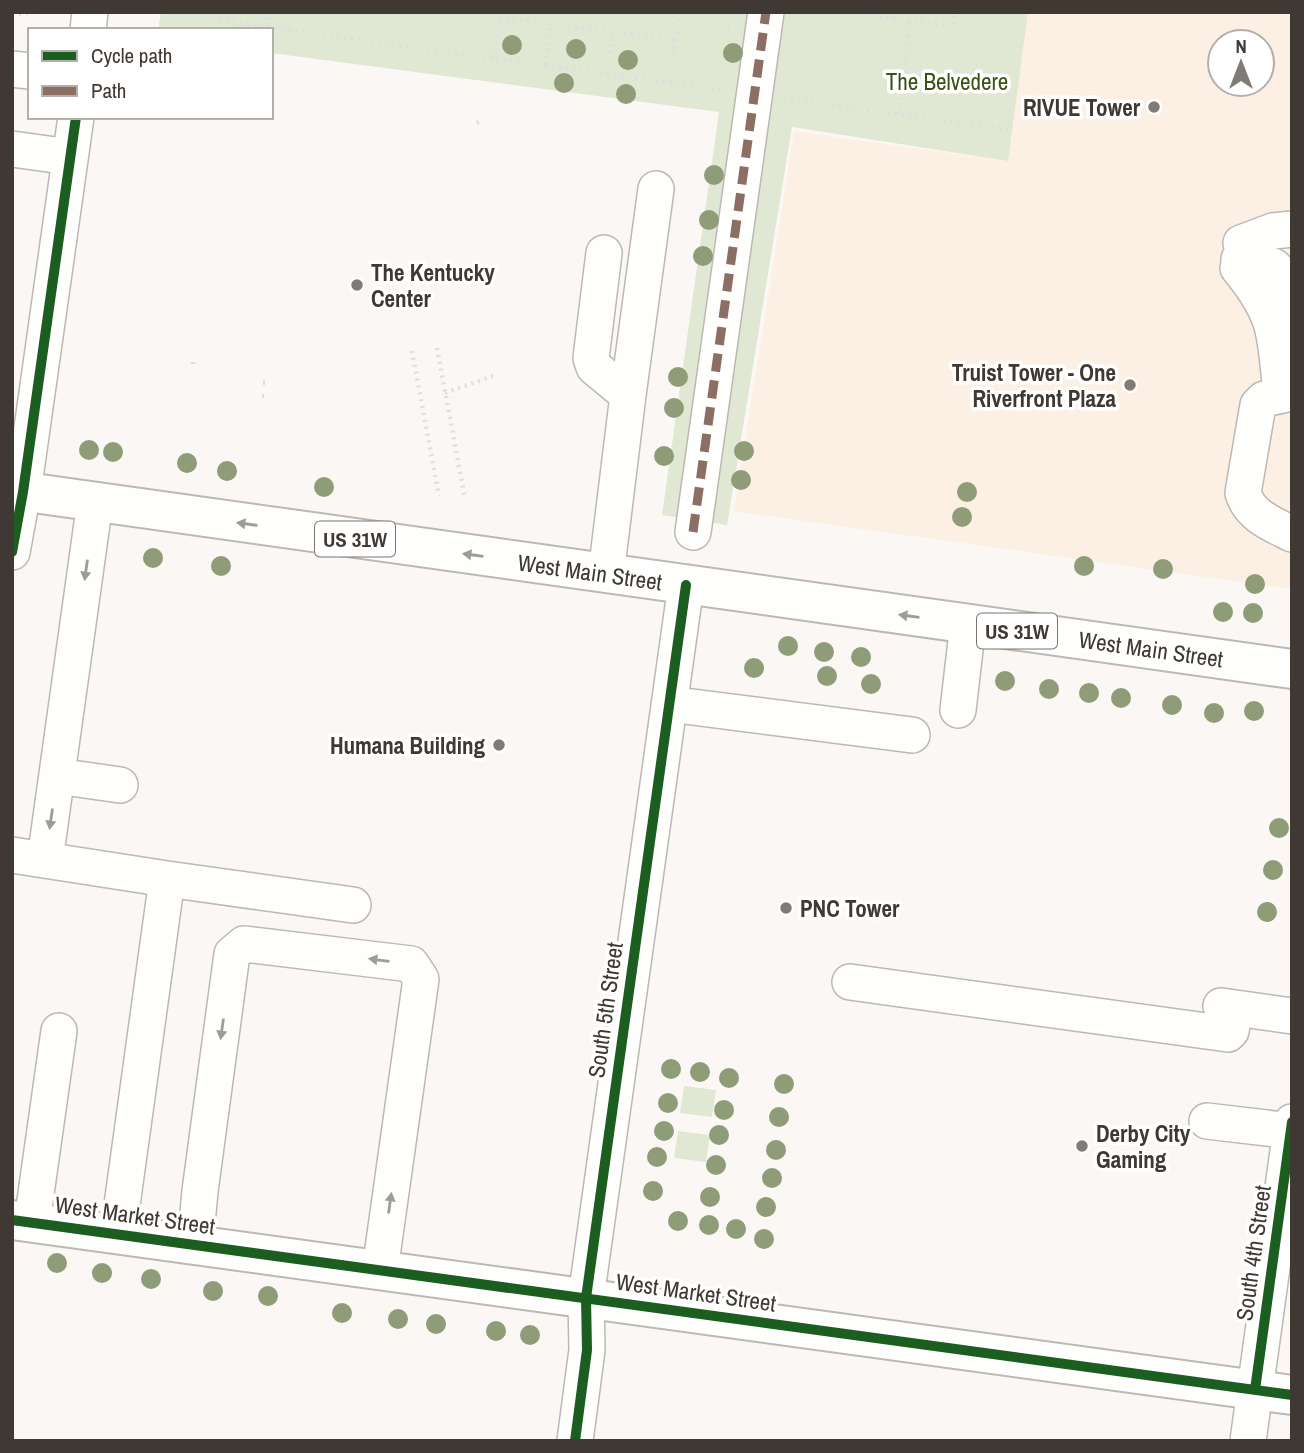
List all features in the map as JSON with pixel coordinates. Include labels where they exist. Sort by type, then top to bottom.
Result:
[{"type":"main road","name":"West Main Street","points":[[18,491],[1292,669]]},
{"type":"main road","name":"West Market Street","points":[[22,1221],[1274,1393]]},
{"type":"street","points":[[693,531],[766,12]]},
{"type":"street","points":[[12,552],[18,491],[76,119]]},
{"type":"street","points":[[12,149],[70,157]]},
{"type":"street","points":[[606,574],[656,189]]},
{"type":"street","points":[[1240,255],[1273,231],[1292,229]]},
{"type":"street","points":[[604,253],[591,358],[594,367],[628,395]]},
{"type":"street","points":[[1240,255],[1292,253]]},
{"type":"street","points":[[1240,255],[1273,329],[1287,394],[1264,399],[1258,405],[1243,493],[1247,503],[1259,516],[1292,534]]},
{"type":"street","points":[[96,502],[57,776],[29,858],[353,905]]},
{"type":"street","name":"South 5th Street","points":[[575,1441],[587,1350],[586,1298],[686,585]]},
{"type":"street","points":[[958,710],[968,624]]},
{"type":"street","points":[[669,704],[912,735]]},
{"type":"street","points":[[57,776],[120,785]]},
{"type":"street","points":[[118,1234],[167,879]]},
{"type":"street","points":[[195,1245],[232,954],[244,944],[411,964],[421,979],[380,1270]]},
{"type":"street","points":[[850,982],[1228,1034],[1231,1031],[1228,1007],[1292,1016]]},
{"type":"street","points":[[22,1221],[59,1031]]},
{"type":"street","points":[[1207,1121],[1291,1126]]},
{"type":"street","name":"South 4th Street","points":[[1248,1441],[1274,1393],[1291,1126]]},
{"type":"path","points":[[12,14],[39,12]]},
{"type":"path","points":[[200,12],[217,20],[1012,130]]},
{"type":"path","points":[[268,27],[270,12]]},
{"type":"path","points":[[670,83],[680,12]]},
{"type":"path","points":[[862,12],[954,26],[956,12]]},
{"type":"path","points":[[493,58],[499,14],[676,41]]},
{"type":"path","points":[[899,114],[911,20]]},
{"type":"path","points":[[546,65],[551,24]]},
{"type":"path","points":[[707,24],[731,27]]},
{"type":"path","points":[[607,74],[612,32]]},
{"type":"path","points":[[437,348],[465,499]]},
{"type":"path","points":[[412,351],[439,496]]},
{"type":"path","points":[[445,393],[493,376]]},
{"type":"path","points":[[263,383],[270,383]]},
{"type":"path","points":[[262,396],[269,396]]},
{"type":"shaded area","points":[[1028,12],[1292,12],[1292,589],[734,511],[794,131],[1007,161]]},
{"type":"green space","name":"The Belvedere","points":[[161,12],[1028,12],[1008,161],[792,127],[727,525],[662,515],[719,112],[273,53],[273,28],[158,28]]},
{"type":"green space","points":[[684,1086],[716,1090],[712,1117],[680,1113]]},
{"type":"green space","points":[[678,1131],[710,1135],[706,1162],[674,1158]]},
{"type":"marked path","points":[[693,532],[766,12]]},
{"type":"cycle path","points":[[12,552],[23,492],[76,119]]},
{"type":"cycle path","points":[[575,1441],[587,1350],[586,1298],[686,585]]},
{"type":"cycle path","points":[[1255,1390],[1292,1122]]},
{"type":"cycle path","points":[[12,1220],[1292,1395]]},
{"type":"place","name":"RIVUE Tower","points":[[1154,107]]},
{"type":"place","name":"The Kentucky Center","points":[[357,285]]},
{"type":"place","name":"Truist Tower - One Riverfront Plaza","points":[[1130,385]]},
{"type":"place","name":"Humana Building","points":[[499,745]]},
{"type":"place","name":"PNC Tower","points":[[786,908]]},
{"type":"place","name":"Derby City Gaming","points":[[1082,1146]]}]
